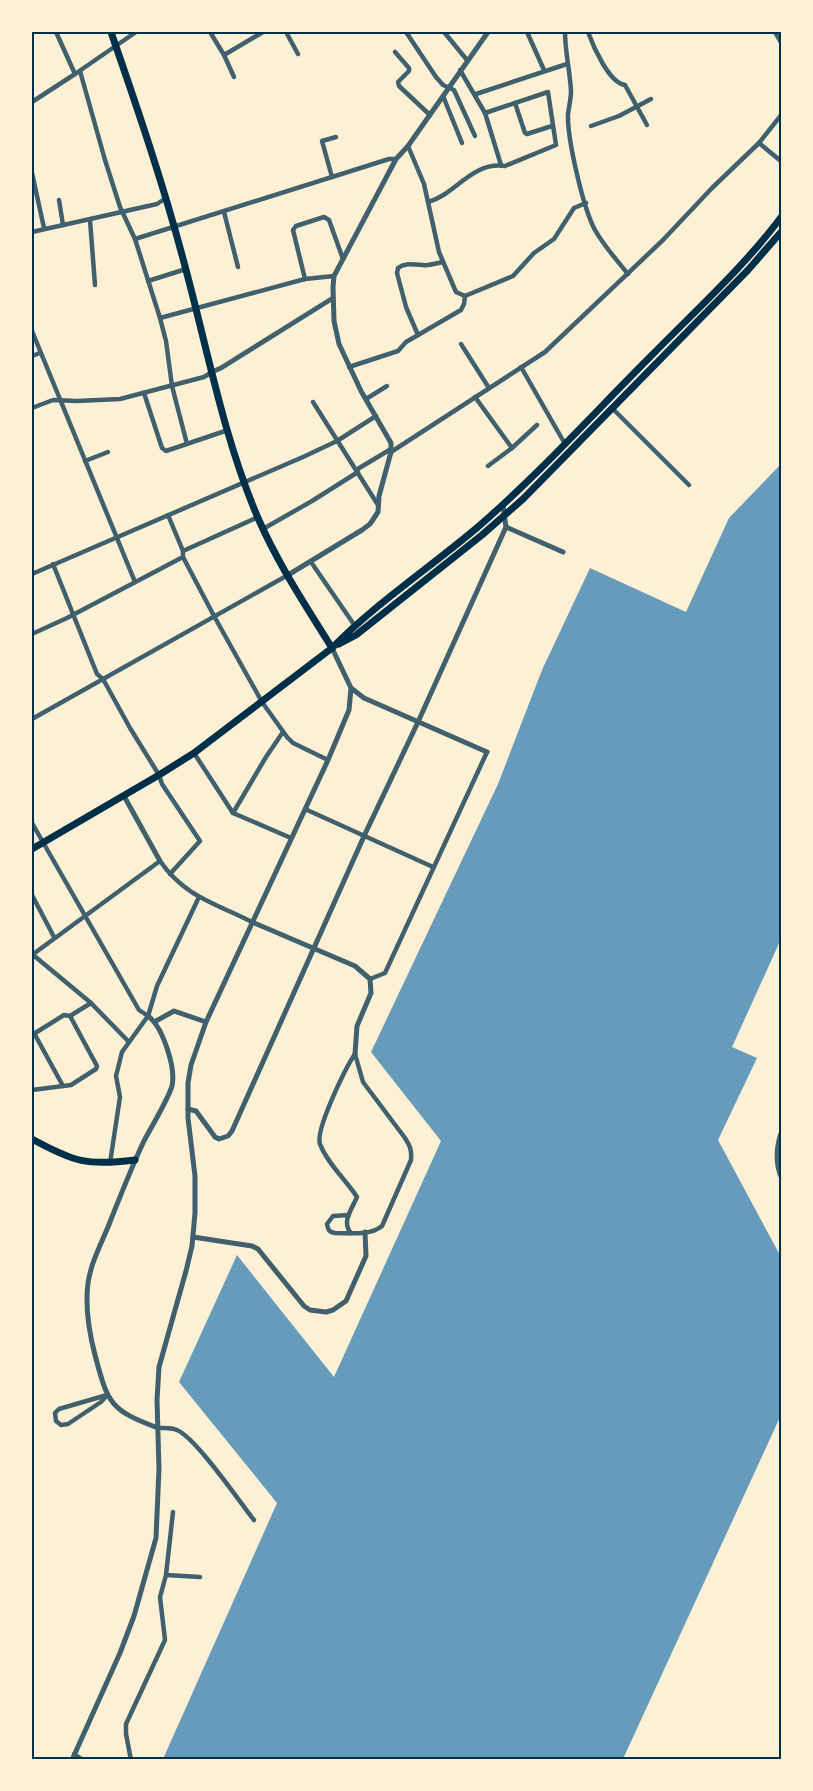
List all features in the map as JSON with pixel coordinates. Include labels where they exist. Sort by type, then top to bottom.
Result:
[{"type":"main road","points":[[111,32],[166,198],[244,483],[263,529],[332,648]]},
{"type":"main road","points":[[32,849],[159,776],[194,753],[332,648],[355,626],[503,505],[735,269],[782,216]]},
{"type":"main road","points":[[332,648],[356,636],[482,536],[613,409],[781,233]]},
{"type":"main road","points":[[32,1139],[58,1153],[84,1162],[110,1163],[135,1160]]},
{"type":"street","points":[[56,32],[78,73],[105,160],[135,239],[166,341],[172,386],[188,444]]},
{"type":"street","points":[[32,102],[136,32]]},
{"type":"street","points":[[210,32],[234,77]]},
{"type":"street","points":[[224,55],[263,32]]},
{"type":"street","points":[[286,32],[298,54]]},
{"type":"street","points":[[406,32],[436,77],[443,85],[454,90],[476,136]]},
{"type":"street","points":[[444,32],[467,60]]},
{"type":"street","points":[[32,719],[311,562],[370,524],[378,512],[381,486],[391,443],[349,367],[338,336],[334,321],[334,276],[396,159],[408,146],[488,32]]},
{"type":"street","points":[[527,32],[544,70]]},
{"type":"street","points":[[565,32],[571,88],[568,112],[570,132],[575,165],[589,219],[605,246],[628,274]]},
{"type":"street","points":[[588,32],[610,77],[618,84],[625,85],[647,125]]},
{"type":"street","points":[[775,32],[782,44]]},
{"type":"street","points":[[395,52],[409,68],[409,71],[398,82],[399,86],[430,115]]},
{"type":"street","points":[[476,94],[567,63]]},
{"type":"street","points":[[460,70],[485,112],[501,165]]},
{"type":"street","points":[[428,202],[443,196],[471,174],[505,165],[556,145],[548,92],[485,112]]},
{"type":"street","points":[[443,96],[462,143]]},
{"type":"street","points":[[591,126],[636,108],[651,99]]},
{"type":"street","points":[[514,103],[525,133],[552,126]]},
{"type":"street","points":[[263,529],[312,501],[545,352],[628,274],[759,143],[782,114]]},
{"type":"street","points":[[332,177],[322,141],[336,136]]},
{"type":"street","points":[[759,143],[782,162]]},
{"type":"street","points":[[408,146],[424,184],[439,252],[456,292],[465,296],[513,276],[534,253],[554,239],[574,208],[586,203]]},
{"type":"street","points":[[135,239],[389,159],[396,159]]},
{"type":"street","points":[[32,173],[44,228]]},
{"type":"street","points":[[32,232],[157,204],[166,198]]},
{"type":"street","points":[[59,200],[63,225]]},
{"type":"street","points":[[224,212],[238,267]]},
{"type":"street","points":[[305,279],[292,230],[296,226],[324,217],[329,220],[343,259]]},
{"type":"street","points":[[90,220],[95,285]]},
{"type":"street","points":[[774,226],[781,233]]},
{"type":"street","points":[[418,335],[406,307],[397,273],[398,268],[401,265],[423,266],[443,262]]},
{"type":"street","points":[[148,281],[186,269]]},
{"type":"street","points":[[160,318],[305,279],[334,276]]},
{"type":"street","points":[[349,367],[398,351],[406,342],[461,310],[465,296]]},
{"type":"street","points":[[32,408],[52,400],[107,400],[204,377],[333,298]]},
{"type":"street","points":[[32,331],[135,582]]},
{"type":"street","points":[[461,344],[489,388]]},
{"type":"street","points":[[32,356],[40,353]]},
{"type":"street","points":[[521,367],[565,444]]},
{"type":"street","points":[[366,399],[387,386]]},
{"type":"street","points":[[144,393],[162,448],[166,451],[228,430]]},
{"type":"street","points":[[475,397],[512,448]]},
{"type":"street","points":[[313,402],[378,505]]},
{"type":"street","points":[[613,409],[689,485]]},
{"type":"street","points":[[32,574],[337,441],[376,416]]},
{"type":"street","points":[[488,466],[537,425]]},
{"type":"street","points":[[86,461],[108,452]]},
{"type":"street","points":[[188,1109],[196,1111],[215,1137],[219,1139],[228,1136],[232,1131],[506,527],[503,505]]},
{"type":"street","points":[[168,515],[183,554],[214,616],[262,702],[293,743],[328,760]]},
{"type":"street","points":[[32,634],[135,582],[183,554],[258,518]]},
{"type":"street","points":[[506,527],[563,552]]},
{"type":"street","points":[[311,562],[355,626]]},
{"type":"street","points":[[53,564],[97,674],[103,679],[162,784],[200,841],[170,874]]},
{"type":"street","points":[[332,648],[351,688],[364,698],[487,752],[385,973],[370,979]]},
{"type":"street","points":[[83,1760],[73,1757],[131,1625],[156,1538],[159,1367],[186,1271],[195,1213],[195,1176],[188,1109],[191,1065],[206,1022],[328,760],[349,710],[351,688]]},
{"type":"street","points":[[233,813],[283,732]]},
{"type":"street","points":[[194,753],[233,813],[291,838]]},
{"type":"street","points":[[124,796],[160,861],[183,888],[252,922],[355,966],[370,979],[371,993],[357,1026],[355,1054],[363,1082],[411,1146],[412,1153],[382,1226],[365,1232],[330,1233],[327,1224],[333,1216],[349,1215]]},
{"type":"street","points":[[305,809],[365,834],[433,867]]},
{"type":"street","points":[[32,823],[139,1010],[156,1021],[171,1061],[172,1086],[135,1160],[92,1264],[88,1284],[87,1305],[94,1349],[107,1395],[117,1409],[133,1419],[158,1428],[169,1427],[179,1431],[192,1443],[254,1520]]},
{"type":"street","points":[[128,1041],[91,1004],[32,954],[160,861]]},
{"type":"street","points":[[32,895],[54,937]]},
{"type":"street","points":[[110,1163],[120,1097],[116,1076],[122,1052],[148,1016],[158,986],[199,897]]},
{"type":"street","points":[[63,1086],[33,1034],[64,1015],[70,1016],[91,1004]]},
{"type":"street","points":[[156,1021],[174,1011],[206,1022]]},
{"type":"street","points":[[32,1090],[71,1085],[96,1070],[97,1066],[70,1016]]},
{"type":"street","points":[[351,1233],[346,1225],[357,1197],[322,1149],[318,1133],[347,1066],[355,1054]]},
{"type":"street","points":[[782,1131],[777,1156],[782,1179]]},
{"type":"street","points":[[193,1237],[252,1246],[258,1249],[304,1306],[310,1310],[326,1312],[346,1301],[366,1256],[365,1232]]},
{"type":"street","points":[[107,1395],[101,1402],[68,1424],[61,1425],[56,1421],[55,1413],[59,1409],[107,1395]]},
{"type":"street","points":[[131,1760],[126,1724],[165,1640],[160,1597],[166,1575],[173,1512]]},
{"type":"street","points":[[166,1575],[200,1577]]},
{"type":"water","points":[[781,464],[781,939],[732,1047],[757,1058],[718,1140],[781,1257],[781,1415],[623,1759],[163,1759],[277,1503],[179,1382],[237,1255],[334,1377],[441,1141],[371,1052],[498,784],[542,670],[590,568],[686,612],[729,518]]}]
